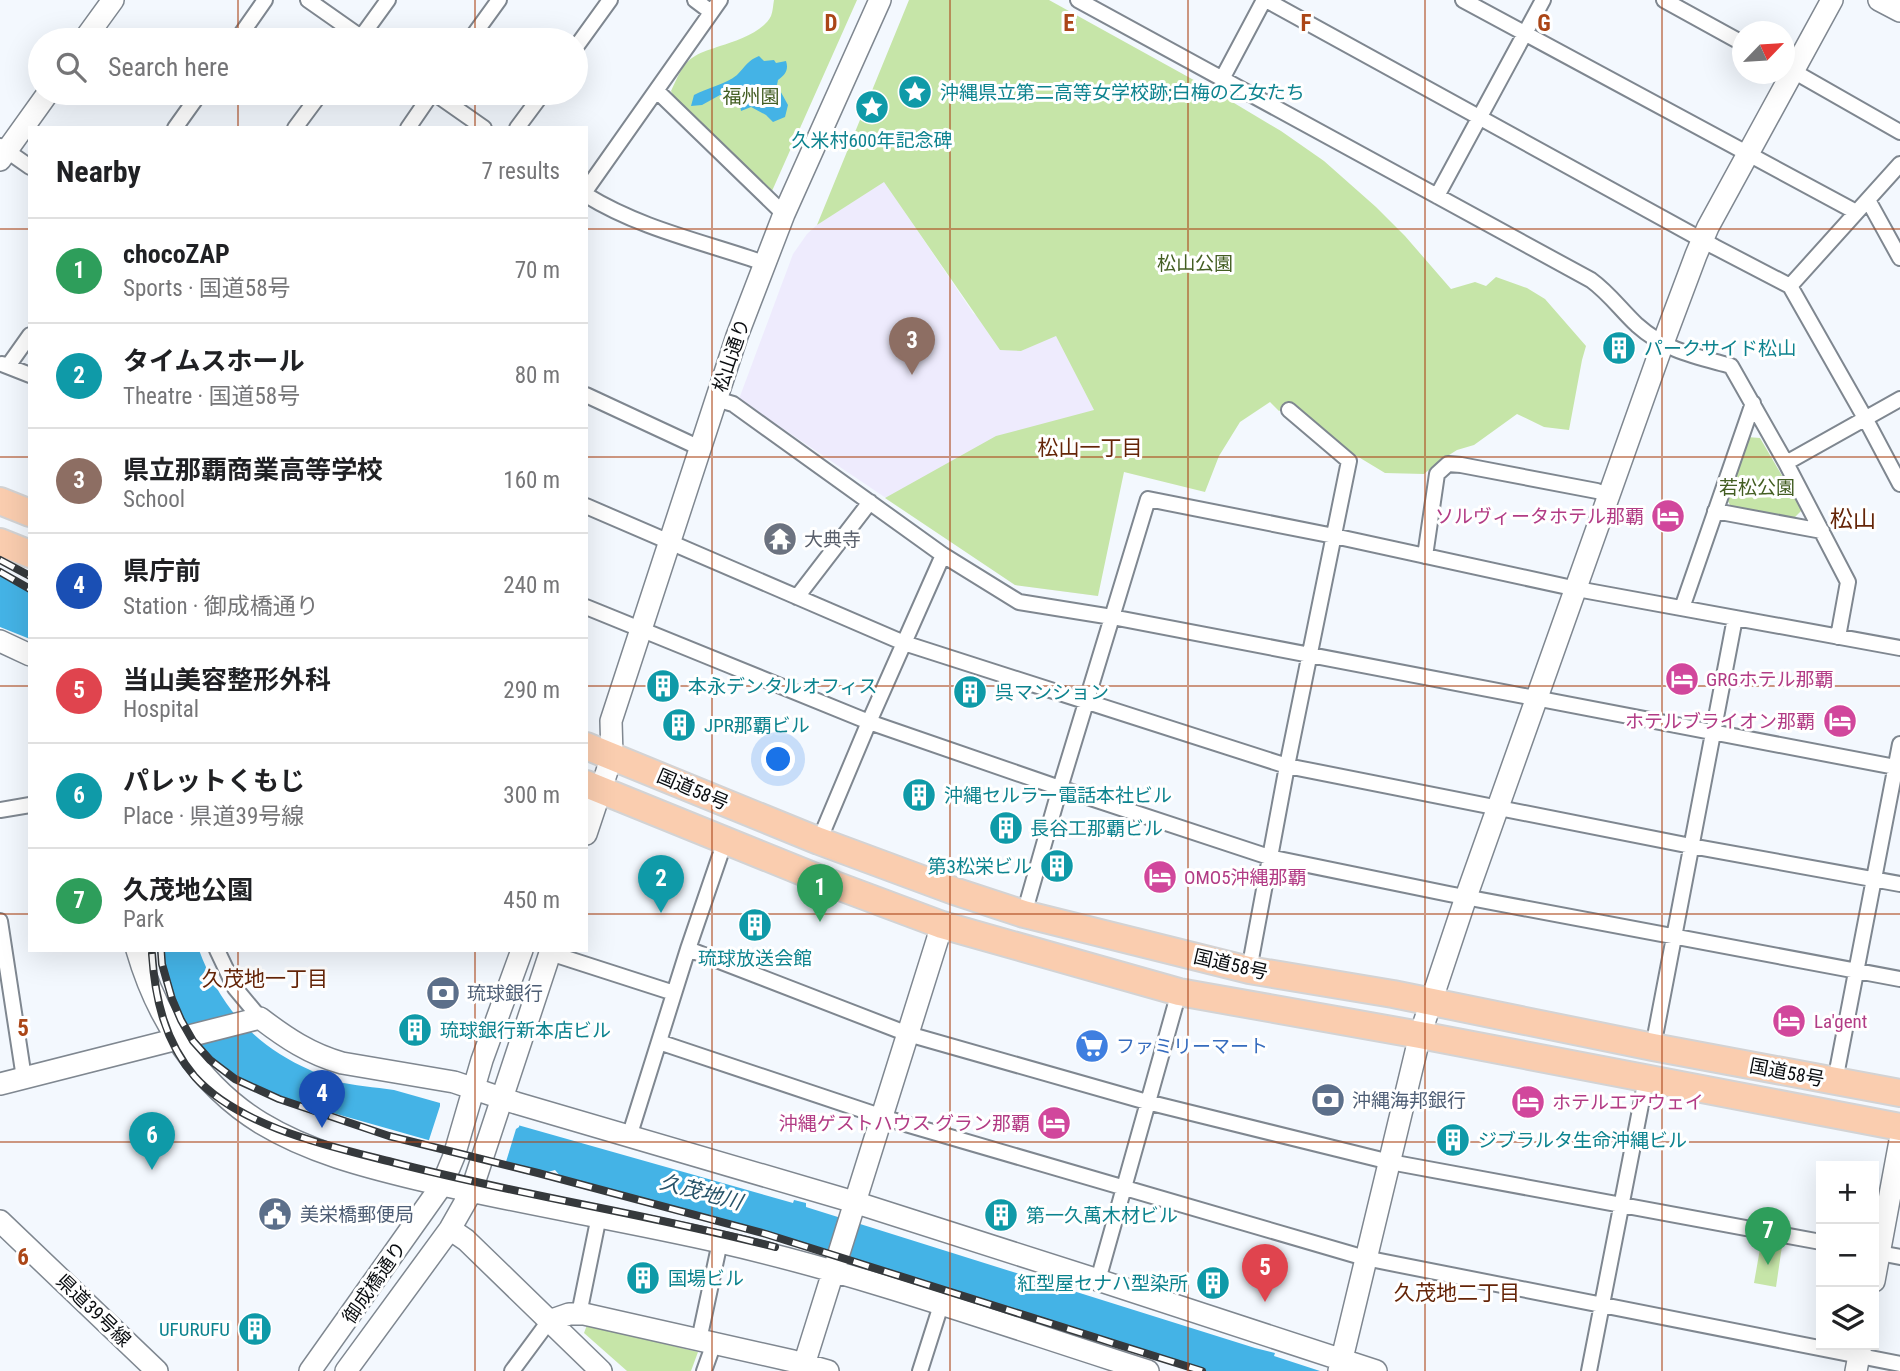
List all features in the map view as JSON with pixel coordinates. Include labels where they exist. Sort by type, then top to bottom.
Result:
[{"type":"highway","points":[[0,501],[28,511]]},
{"type":"highway","points":[[0,542],[28,553]]},
{"type":"highway","name":"国道58号","points":[[594,752],[819,841],[1024,914],[1249,970],[1393,994],[1653,1047],[1900,1093]]},
{"type":"highway","name":"国道58号","points":[[594,787],[835,885],[942,925],[1179,992],[1900,1127]]},
{"type":"street","points":[[93,28],[113,0]]},
{"type":"street","points":[[245,28],[265,0]]},
{"type":"street","points":[[308,0],[347,28]]},
{"type":"street","points":[[369,28],[388,0]]},
{"type":"street","points":[[479,28],[499,0]]},
{"type":"street","points":[[588,30],[610,0]]},
{"type":"street","points":[[588,190],[716,6],[695,0]]},
{"type":"street","name":"松山通り","points":[[594,752],[611,722],[737,336],[764,263],[880,0]]},
{"type":"street","points":[[1078,0],[1591,280],[1610,295],[1639,326],[1675,351],[1731,366],[1786,463],[1848,583],[1838,637]]},
{"type":"street","points":[[1222,79],[1265,0],[1790,286],[1900,484]]},
{"type":"street","points":[[1463,0],[1856,212]]},
{"type":"street","points":[[1437,196],[1543,0]]},
{"type":"street","points":[[1664,0],[1732,37]]},
{"type":"street","points":[[1795,57],[1832,0]]},
{"type":"street","points":[[1879,0],[1900,11]]},
{"type":"street","points":[[1795,72],[1900,132]]},
{"type":"street","points":[[1340,1365],[1420,1035],[1466,897],[1702,240],[1780,84]]},
{"type":"street","points":[[657,91],[784,214]]},
{"type":"street","points":[[28,166],[2,152],[39,105]]},
{"type":"street","points":[[176,126],[191,105]]},
{"type":"street","points":[[296,126],[312,105]]},
{"type":"street","points":[[409,126],[424,105]]},
{"type":"street","points":[[450,105],[481,126]]},
{"type":"street","points":[[518,126],[533,105]]},
{"type":"street","points":[[1790,286],[1900,164]]},
{"type":"street","points":[[588,194],[598,202],[668,233],[764,263]]},
{"type":"street","points":[[1868,200],[1900,258]]},
{"type":"street","points":[[28,337],[4,365],[28,374]]},
{"type":"street","points":[[588,396],[700,448]]},
{"type":"street","points":[[716,399],[733,404],[943,555],[1019,602],[1898,767]]},
{"type":"street","points":[[1786,463],[1900,399]]},
{"type":"street","points":[[1682,608],[1753,403]]},
{"type":"street","points":[[1249,970],[1269,857],[1349,461],[1289,410]]},
{"type":"street","points":[[1425,556],[1437,474],[1448,464],[1597,491],[1610,496]]},
{"type":"street","points":[[1024,914],[1148,499],[1577,589],[1900,649]]},
{"type":"street","points":[[797,597],[870,502]]},
{"type":"street","points":[[588,507],[904,643],[1287,766],[1691,846],[1900,884]]},
{"type":"street","points":[[1715,511],[1822,531]]},
{"type":"street","points":[[819,841],[943,555]]},
{"type":"street","points":[[588,608],[869,722],[1269,857],[1900,979]]},
{"type":"street","points":[[1653,1047],[1735,618]]},
{"type":"street","points":[[0,641],[28,655]]},
{"type":"street","points":[[1835,1081],[1898,767],[1900,744]]},
{"type":"street","points":[[588,822],[594,787],[594,752]]},
{"type":"street","points":[[0,810],[28,805]]},
{"type":"street","points":[[629,1137],[725,841]]},
{"type":"street","points":[[0,921],[24,1078]]},
{"type":"street","points":[[803,1367],[942,925]]},
{"type":"street","points":[[688,949],[908,1034],[1147,1102],[1390,1162],[1816,1241]]},
{"type":"street","points":[[138,952],[164,1019],[212,1084],[229,1101],[261,1123],[300,1144],[364,1166],[471,1192],[835,1264],[941,1305],[1117,1366],[1148,1371]]},
{"type":"street","points":[[218,952],[235,988],[260,1018],[298,1045],[326,1059],[454,1082],[472,1096],[499,1105],[629,1137],[852,1208],[1098,1280],[1340,1365],[1376,1371]]},
{"type":"street","points":[[472,1096],[521,952]]},
{"type":"street","points":[[499,1105],[550,952],[674,993]]},
{"type":"street","points":[[1098,1280],[1179,992]]},
{"type":"street","points":[[0,1084],[260,1018]]},
{"type":"street","points":[[659,1042],[881,1116],[1365,1258],[1900,1364]]},
{"type":"street","points":[[1589,1371],[1646,1079]]},
{"type":"street","name":"御成橋通り","points":[[310,1371],[442,1185],[454,1156],[472,1096]]},
{"type":"street","name":"御成橋通り","points":[[346,1371],[450,1228],[471,1192],[499,1105]]},
{"type":"street","points":[[1884,1254],[1900,1141]]},
{"type":"street","points":[[579,1314],[599,1216]]},
{"type":"street","name":"県道39号線","points":[[0,1221],[157,1371]]},
{"type":"street","points":[[450,1228],[466,1240],[601,1371]]},
{"type":"street","points":[[704,1371],[720,1242]]},
{"type":"street","points":[[920,1371],[941,1305]]},
{"type":"street","points":[[512,1371],[549,1321],[569,1314],[579,1314],[828,1371]]},
{"type":"shaded area","points":[[884,181],[973,313],[1021,351],[1056,335],[1094,410],[1098,596],[1015,585],[739,399],[793,254],[817,225]]},
{"type":"green space","name":"福州園","points":[[774,0],[857,0],[772,191],[682,111],[671,91],[690,59],[704,51],[741,39],[762,27],[771,16]]},
{"type":"green space","name":"松山公園","points":[[909,0],[1049,0],[1219,94],[1281,131],[1324,161],[1405,236],[1451,289],[1475,282],[1486,286],[1496,277],[1527,288],[1545,299],[1586,346],[1569,430],[1544,427],[1517,414],[1474,445],[1457,450],[1424,474],[1385,473],[1337,444],[1291,406],[1279,411],[1270,402],[1240,422],[1219,456],[1205,492],[1124,472],[1098,596],[1015,585],[885,498],[996,436],[1094,410],[1056,336],[1021,351],[1000,350],[884,182],[817,225]]},
{"type":"green space","name":"若松公園","points":[[1747,437],[1760,438],[1802,510],[1793,519],[1733,510],[1726,498]]},
{"type":"green space","points":[[1761,1243],[1782,1246],[1776,1287],[1754,1283]]},
{"type":"green space","points":[[587,1325],[698,1352],[691,1371],[627,1371],[584,1333]]},
{"type":"water","points":[[759,56],[764,61],[786,61],[787,70],[777,85],[788,105],[785,117],[773,122],[751,107],[741,111],[738,94],[720,95],[702,105],[691,106],[694,95],[733,78]]},
{"type":"water","points":[[0,575],[28,587],[28,638],[0,627]]},
{"type":"water","name":"久茂地川","points":[[157,952],[200,952],[217,989],[256,1037],[290,1060],[329,1079],[394,1090],[793,1203],[794,1200],[806,1203],[806,1207],[1275,1353],[1274,1356],[1320,1371],[1206,1371],[766,1232],[561,1177],[555,1170],[544,1173],[266,1094],[244,1082],[208,1053],[180,1021],[162,976]]},
{"type":"pier","points":[[440,1100],[520,1122],[505,1165],[428,1143]]},
{"type":"railway","points":[[0,560],[28,575]]},
{"type":"railway","points":[[0,572],[28,588]]},
{"type":"railway","points":[[161,952],[172,999],[193,1041],[210,1060],[235,1079],[279,1099],[389,1136],[766,1234],[1202,1371]]},
{"type":"railway","points":[[152,954],[163,1019],[185,1064],[214,1094],[260,1122],[341,1149],[439,1174],[775,1247]]},
{"type":"place","name":"沖縄県立第二高等女学校跡;白梅の乙女たち","points":[[915,92]]},
{"type":"place","name":"久米村600年記念碑","points":[[872,107]]},
{"type":"place","name":"パークサイド松山","points":[[1619,348]]},
{"type":"place","name":"県立那覇商業高等学校","points":[[912,375]]},
{"type":"place","name":"ソルヴィータホテル那覇","points":[[1668,516]]},
{"type":"place","name":"大典寺","points":[[780,539]]},
{"type":"place","name":"GRGホテル那覇","points":[[1682,679]]},
{"type":"place","name":"本永デンタルオフィス","points":[[663,686]]},
{"type":"place","name":"呉マンション","points":[[970,692]]},
{"type":"place","name":"ホテルブライオン那覇","points":[[1840,721]]},
{"type":"place","name":"JPR那覇ビル","points":[[679,725]]},
{"type":"place","name":"沖縄セルラー電話本社ビル","points":[[919,795]]},
{"type":"place","name":"長谷工那覇ビル","points":[[1006,828]]},
{"type":"place","name":"第3松栄ビル","points":[[1057,866]]},
{"type":"place","name":"OMO5沖縄那覇","points":[[1160,877]]},
{"type":"place","name":"タイムスホール","points":[[661,913]]},
{"type":"place","name":"chocoZAP","points":[[820,922]]},
{"type":"place","name":"琉球放送会館","points":[[755,925]]},
{"type":"place","name":"琉球銀行","points":[[443,993]]},
{"type":"place","name":"La'gent","points":[[1789,1021]]},
{"type":"place","name":"琉球銀行新本店ビル","points":[[415,1030]]},
{"type":"place","name":"ファミリーマート","points":[[1092,1046]]},
{"type":"place","name":"沖縄海邦銀行","points":[[1328,1100]]},
{"type":"place","name":"ホテルエアウェイ","points":[[1528,1102]]},
{"type":"place","name":"沖縄ゲストハウス グラン那覇","points":[[1054,1123]]},
{"type":"place","name":"県庁前","points":[[322,1128]]},
{"type":"place","name":"ジブラルタ生命沖縄ビル","points":[[1453,1140]]},
{"type":"place","name":"パレットくもじ","points":[[152,1170]]},
{"type":"place","name":"美栄橋郵便局","points":[[275,1214]]},
{"type":"place","name":"第一久萬木材ビル","points":[[1001,1215]]},
{"type":"place","name":"久茂地公園","points":[[1768,1265]]},
{"type":"place","name":"国場ビル","points":[[643,1278]]},
{"type":"place","name":"紅型屋セナハ型染所","points":[[1213,1283]]},
{"type":"place","name":"当山美容整形外科","points":[[1265,1302]]},
{"type":"place","name":"UFURUFU","points":[[255,1329]]},
{"type":"district","name":"松山一丁目","points":[[1090,448]]},
{"type":"district","name":"松山","points":[[1853,519]]},
{"type":"district","name":"久茂地一丁目","points":[[265,979]]},
{"type":"district","name":"久茂地二丁目","points":[[1457,1293]]}]
